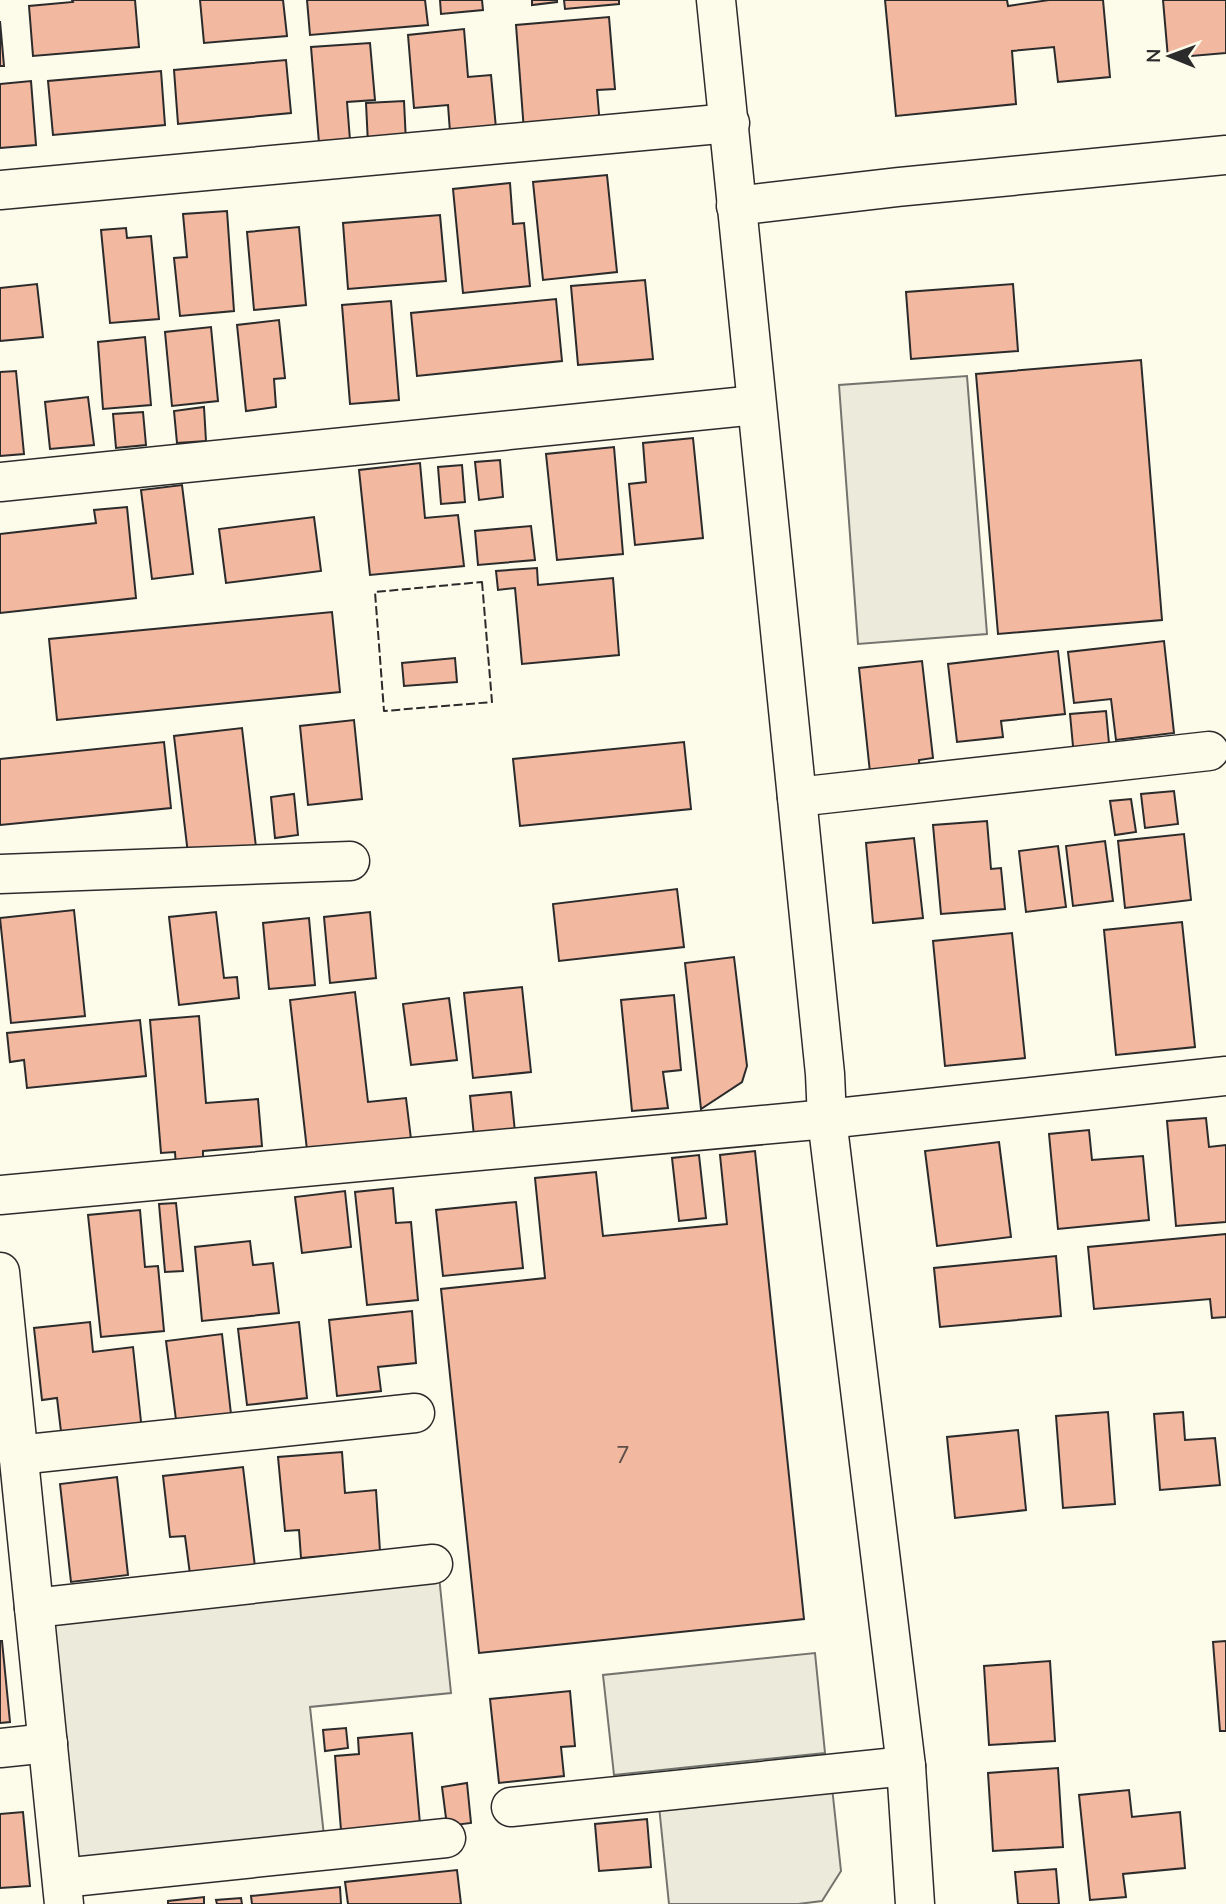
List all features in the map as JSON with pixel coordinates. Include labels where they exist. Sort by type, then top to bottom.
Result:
[{"type":"street","points":[[716,0],[825,1074],[827,1119],[906,1766],[915,1904]]},
{"type":"street","points":[[0,190],[730,123]]},
{"type":"street","points":[[736,205],[1226,155]]},
{"type":"street","points":[[0,482],[756,405]]},
{"type":"street","points":[[797,797],[1209,751]]},
{"type":"street","points":[[0,874],[350,861]]},
{"type":"street","points":[[0,1195],[827,1119],[1226,1076]]},
{"type":"street","points":[[0,1272],[63,1891],[446,1838]]},
{"type":"street","points":[[18,1455],[415,1413]]},
{"type":"street","points":[[34,1608],[433,1564]]},
{"type":"street","points":[[0,1748],[48,1743]]},
{"type":"street","points":[[512,1807],[906,1766]]},
{"type":"shaded area","points":[[967,376],[987,634],[858,644],[839,385]]},
{"type":"shaded area","points":[[439,1576],[451,1693],[310,1707],[324,1836],[73,1862],[48,1615]]},
{"type":"shaded area","points":[[815,1653],[825,1753],[614,1775],[603,1675]]},
{"type":"shaded area","points":[[832,1787],[841,1871],[822,1901],[798,1904],[669,1904],[659,1806]]},
{"type":"building","points":[[72,0],[135,0],[139,47],[33,56],[29,6],[73,2]]},
{"type":"building","points":[[200,0],[283,0],[287,36],[204,43]]},
{"type":"building","points":[[307,0],[425,0],[428,25],[310,35]]},
{"type":"building","points":[[440,0],[482,0],[483,10],[441,14]]},
{"type":"building","points":[[532,0],[557,0],[557,2],[532,5]]},
{"type":"building","points":[[564,0],[619,0],[619,4],[565,9]]},
{"type":"building","points":[[885,0],[1007,0],[1008,6],[1049,0],[1103,0],[1110,77],[1058,82],[1054,47],[1012,51],[1016,104],[896,116]]},
{"type":"building","points":[[1163,0],[1226,0],[1226,53],[1168,58]]},
{"type":"building","points":[[609,17],[615,89],[597,90],[600,126],[524,131],[516,25]]},
{"type":"building","points":[[0,21],[4,66],[0,66]]},
{"type":"building","points":[[464,29],[468,77],[491,75],[496,128],[450,132],[448,105],[414,108],[408,35]]},
{"type":"building","points":[[370,43],[375,100],[347,102],[350,140],[319,143],[311,47]]},
{"type":"building","points":[[286,60],[291,113],[178,124],[174,70]]},
{"type":"building","points":[[161,71],[165,125],[53,135],[48,81]]},
{"type":"building","points":[[31,81],[36,145],[0,148],[0,84]]},
{"type":"building","points":[[404,101],[406,142],[368,144],[366,103]]},
{"type":"building","points":[[607,175],[617,272],[543,280],[533,182]]},
{"type":"building","points":[[510,183],[513,224],[524,223],[530,286],[463,293],[453,189]]},
{"type":"building","points":[[227,211],[234,311],[180,316],[174,258],[187,257],[183,214]]},
{"type":"building","points":[[440,215],[446,281],[348,289],[343,223]]},
{"type":"building","points":[[299,227],[306,305],[254,310],[247,232]]},
{"type":"building","points":[[126,228],[127,238],[151,236],[159,319],[110,323],[101,230]]},
{"type":"building","points":[[645,280],[653,359],[578,365],[571,286]]},
{"type":"building","points":[[37,284],[43,337],[0,341],[0,288]]},
{"type":"building","points":[[1013,284],[1018,351],[911,359],[906,292]]},
{"type":"building","points":[[556,299],[562,361],[417,376],[411,313]]},
{"type":"building","points":[[391,301],[399,400],[350,404],[342,305]]},
{"type":"building","points":[[279,320],[285,378],[274,379],[276,407],[246,411],[237,325]]},
{"type":"building","points":[[211,327],[218,401],[172,406],[165,332]]},
{"type":"building","points":[[145,337],[151,405],[103,409],[98,342]]},
{"type":"building","points":[[1141,360],[1162,620],[998,634],[976,374]]},
{"type":"building","points":[[16,371],[24,454],[0,456],[0,372]]},
{"type":"building","points":[[88,397],[94,445],[50,449],[45,402]]},
{"type":"building","points":[[204,407],[206,441],[177,443],[174,411]]},
{"type":"building","points":[[143,412],[146,445],[116,448],[113,414]]},
{"type":"building","points":[[693,438],[703,538],[635,545],[629,484],[646,482],[643,443]]},
{"type":"building","points":[[614,447],[623,554],[557,560],[546,454]]},
{"type":"building","points":[[500,460],[503,497],[479,500],[475,462]]},
{"type":"building","points":[[420,463],[425,518],[458,515],[464,566],[370,575],[359,470]]},
{"type":"building","points":[[462,465],[465,502],[441,504],[438,467]]},
{"type":"building","points":[[182,485],[193,574],[152,579],[141,490]]},
{"type":"building","points":[[127,507],[136,598],[0,613],[0,534],[96,523],[94,510]]},
{"type":"building","points":[[314,517],[321,571],[226,583],[219,529]]},
{"type":"building","points":[[531,526],[535,560],[478,565],[475,531]]},
{"type":"building","points":[[537,568],[538,585],[613,578],[619,655],[522,664],[515,588],[498,590],[496,571]]},
{"type":"building","points":[[332,612],[340,692],[57,720],[49,639]]},
{"type":"building","points":[[1164,641],[1174,733],[1116,740],[1111,699],[1074,703],[1068,652]]},
{"type":"building","points":[[1058,651],[1065,714],[1001,721],[1003,737],[957,742],[948,664]]},
{"type":"building","points":[[455,658],[457,682],[404,686],[402,663]]},
{"type":"building","points":[[922,661],[933,758],[919,760],[920,776],[871,782],[859,668]]},
{"type":"building","points":[[1106,711],[1110,754],[1074,757],[1070,714]]},
{"type":"building","points":[[354,720],[362,799],[308,805],[300,726]]},
{"type":"building","points":[[242,728],[256,847],[188,854],[174,736]]},
{"type":"building","points":[[164,742],[171,808],[0,825],[0,759]]},
{"type":"building","points":[[684,742],[691,809],[520,826],[513,759]]},
{"type":"building","points":[[1174,791],[1178,824],[1145,828],[1141,794]]},
{"type":"building","points":[[294,794],[298,835],[275,838],[271,797]]},
{"type":"building","points":[[1131,799],[1136,832],[1115,835],[1110,801]]},
{"type":"building","points":[[987,821],[991,869],[1001,868],[1005,909],[941,914],[933,825]]},
{"type":"building","points":[[1184,834],[1191,900],[1125,908],[1118,841]]},
{"type":"building","points":[[914,838],[923,918],[873,923],[866,843]]},
{"type":"building","points":[[1105,841],[1113,901],[1073,906],[1066,846]]},
{"type":"building","points":[[1058,846],[1066,907],[1026,912],[1019,851]]},
{"type":"building","points":[[677,889],[684,947],[559,961],[553,904]]},
{"type":"building","points":[[74,910],[85,1016],[11,1023],[0,918]]},
{"type":"building","points":[[216,912],[224,978],[237,977],[239,998],[179,1005],[169,917]]},
{"type":"building","points":[[370,912],[376,978],[330,983],[324,917]]},
{"type":"building","points":[[309,918],[315,985],[269,989],[263,923]]},
{"type":"building","points":[[1182,922],[1195,1047],[1116,1055],[1104,930]]},
{"type":"building","points":[[1012,933],[1025,1058],[945,1066],[933,941]]},
{"type":"building","points":[[734,957],[747,1066],[742,1082],[701,1109],[685,963]]},
{"type":"building","points":[[522,987],[531,1072],[473,1078],[464,993]]},
{"type":"building","points":[[355,992],[368,1102],[406,1098],[411,1139],[307,1150],[290,1000]]},
{"type":"building","points":[[674,995],[681,1070],[663,1072],[668,1108],[632,1111],[621,1000]]},
{"type":"building","points":[[449,998],[457,1060],[411,1065],[403,1004]]},
{"type":"building","points":[[199,1016],[206,1103],[258,1099],[262,1146],[203,1151],[203,1165],[176,1168],[175,1152],[161,1153],[150,1020]]},
{"type":"building","points":[[140,1020],[146,1076],[27,1088],[24,1060],[10,1062],[7,1033]]},
{"type":"building","points":[[511,1092],[515,1132],[474,1136],[470,1096]]},
{"type":"building","points":[[1206,1118],[1209,1147],[1226,1145],[1226,1222],[1176,1226],[1167,1121]]},
{"type":"building","points":[[1089,1130],[1092,1160],[1143,1156],[1149,1220],[1058,1229],[1049,1134]]},
{"type":"building","points":[[999,1142],[1011,1237],[937,1246],[925,1151]]},
{"type":"building","points":[[755,1151],[804,1619],[479,1653],[441,1289],[545,1278],[535,1178],[596,1172],[603,1236],[727,1224],[720,1155]]},
{"type":"building","points":[[699,1155],[706,1218],[679,1221],[672,1158]]},
{"type":"building","points":[[393,1188],[396,1223],[411,1222],[418,1300],[367,1305],[355,1192]]},
{"type":"building","points":[[345,1191],[351,1247],[302,1253],[295,1197]]},
{"type":"building","points":[[516,1202],[523,1268],[443,1276],[436,1210]]},
{"type":"building","points":[[176,1203],[183,1271],[165,1272],[159,1204]]},
{"type":"building","points":[[140,1210],[145,1267],[158,1266],[164,1331],[101,1337],[88,1215]]},
{"type":"building","points":[[1226,1234],[1226,1317],[1212,1318],[1210,1299],[1094,1309],[1088,1247]]},
{"type":"building","points":[[250,1241],[253,1265],[273,1263],[279,1313],[202,1321],[195,1247]]},
{"type":"building","points":[[1056,1256],[1061,1316],[940,1327],[934,1268]]},
{"type":"building","points":[[412,1311],[416,1363],[378,1367],[381,1391],[337,1396],[329,1320]]},
{"type":"building","points":[[90,1322],[93,1352],[133,1347],[142,1431],[62,1440],[57,1398],[42,1400],[34,1328]]},
{"type":"building","points":[[299,1322],[307,1398],[247,1405],[238,1329]]},
{"type":"building","points":[[222,1334],[231,1414],[176,1420],[166,1341]]},
{"type":"building","points":[[1108,1412],[1115,1504],[1063,1508],[1056,1416]]},
{"type":"building","points":[[1183,1412],[1185,1440],[1215,1438],[1220,1485],[1160,1490],[1154,1414]]},
{"type":"building","points":[[1018,1430],[1026,1510],[955,1518],[947,1437]]},
{"type":"building","points":[[342,1452],[345,1493],[376,1490],[380,1551],[301,1558],[299,1530],[285,1531],[278,1457]]},
{"type":"building","points":[[243,1467],[256,1575],[191,1582],[185,1536],[170,1537],[163,1476]]},
{"type":"building","points":[[117,1477],[128,1575],[71,1582],[60,1484]]},
{"type":"building","points":[[0,1641],[10,1722],[0,1723]]},
{"type":"building","points":[[1226,1641],[1226,1731],[1220,1731],[1213,1642]]},
{"type":"building","points":[[1050,1661],[1055,1741],[989,1745],[984,1666]]},
{"type":"building","points":[[570,1691],[575,1746],[561,1747],[564,1776],[499,1783],[490,1699]]},
{"type":"building","points":[[346,1728],[348,1748],[325,1751],[323,1730]]},
{"type":"building","points":[[412,1733],[420,1824],[341,1830],[335,1756],[359,1754],[358,1738]]},
{"type":"building","points":[[1058,1768],[1063,1847],[993,1851],[988,1773]]},
{"type":"building","points":[[467,1783],[471,1823],[447,1826],[442,1787]]},
{"type":"building","points":[[1129,1790],[1132,1817],[1180,1812],[1185,1868],[1123,1874],[1126,1897],[1090,1900],[1079,1795]]},
{"type":"building","points":[[23,1812],[30,1886],[0,1888],[0,1814]]},
{"type":"building","points":[[647,1819],[651,1867],[599,1871],[595,1824]]},
{"type":"building","points":[[1056,1869],[1059,1904],[1018,1904],[1015,1872]]},
{"type":"building","points":[[457,1870],[461,1904],[348,1904],[345,1882]]},
{"type":"building","points":[[340,1887],[341,1904],[252,1904],[251,1896]]},
{"type":"building","points":[[204,1897],[204,1904],[168,1904],[168,1901]]},
{"type":"building","points":[[241,1898],[242,1904],[217,1904],[216,1900]]},
{"type":"fence","points":[[482,582],[492,702],[384,711],[375,592],[482,582]]}]
